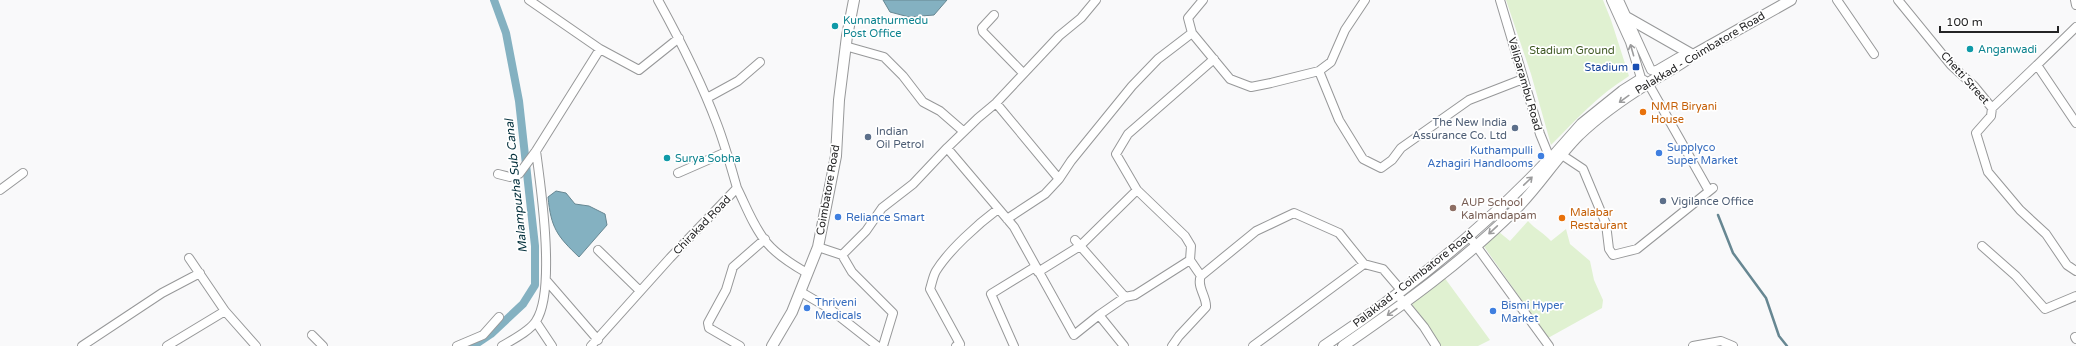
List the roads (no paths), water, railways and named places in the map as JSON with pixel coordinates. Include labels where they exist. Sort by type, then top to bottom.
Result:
[{"type":"main road","name":"Coimbatore Road","points":[[772,346],[792,312],[818,247],[836,156],[839,100],[845,46],[854,0]]},
{"type":"main road","name":"Palakkad - Coimbatore Road","points":[[1324,346],[1371,315],[1469,236],[1552,162],[1562,155],[1579,135],[1645,81],[1681,65],[1692,55],[1791,0]]},
{"type":"main road","points":[[1628,18],[1692,55]]},
{"type":"main road","name":"Palakkad - Coimbatore Road","points":[[1343,346],[1405,303],[1476,245],[1517,208],[1552,162]]},
{"type":"street","points":[[529,0],[600,49],[639,70],[679,38]]},
{"type":"street","points":[[658,0],[679,38],[707,98],[738,188]]},
{"type":"street","points":[[842,255],[866,231],[882,208],[913,184],[963,131],[996,103],[1058,36],[1081,18],[1096,0]]},
{"type":"street","points":[[1203,0],[1188,18],[1192,33],[1230,79],[1251,87],[1319,71],[1331,62],[1345,30],[1365,0]]},
{"type":"street","name":"Valiparambu Road","points":[[1500,0],[1540,134],[1552,162]]},
{"type":"street","points":[[1562,155],[1583,169],[1606,224],[1609,248],[1613,255],[1637,249],[1711,189],[1645,81],[1630,42],[1611,0]]},
{"type":"street","points":[[1619,0],[1651,70],[1655,71],[1679,57],[1692,55]]},
{"type":"street","points":[[1837,0],[1874,54]]},
{"type":"street","name":"Chetti Street","points":[[1898,0],[1951,65],[1974,86],[1992,108],[2076,27]]},
{"type":"street","points":[[2075,0],[2076,5]]},
{"type":"street","points":[[994,15],[982,28],[983,32],[1023,73]]},
{"type":"street","points":[[1007,220],[1044,194],[1059,179],[1071,161],[1132,86],[1158,59],[1192,33]]},
{"type":"street","points":[[845,46],[884,57],[903,76],[923,102],[940,111],[963,131]]},
{"type":"street","points":[[498,174],[510,177],[519,174],[536,151],[600,49]]},
{"type":"street","points":[[1201,276],[1190,260],[1192,246],[1185,236],[1137,190],[1116,154],[1128,134],[1214,59]]},
{"type":"street","points":[[707,98],[738,81],[760,62]]},
{"type":"street","points":[[2037,65],[2076,122]]},
{"type":"street","points":[[1319,71],[1338,120],[1363,159],[1381,168],[1392,160],[1401,148],[1469,100],[1523,79]]},
{"type":"street","points":[[1552,162],[1581,123],[1622,90],[1645,81]]},
{"type":"street","points":[[996,103],[1059,179]]},
{"type":"street","points":[[1992,108],[1991,116],[1976,133],[1988,172],[2020,210],[2046,234],[2067,265],[2076,271]]},
{"type":"street","points":[[947,148],[1014,227],[1074,335],[1125,297],[1135,295],[1190,260]]},
{"type":"street","points":[[502,346],[536,322],[540,314],[546,280],[545,228],[536,151]]},
{"type":"street","points":[[678,173],[726,152]]},
{"type":"street","points":[[0,190],[23,173]]},
{"type":"street","name":"Chirakad Road","points":[[591,346],[598,340],[640,291],[738,188],[751,217],[765,239],[789,262],[807,273]]},
{"type":"street","points":[[1014,346],[991,294],[1037,269],[1077,243],[1137,190]]},
{"type":"street","points":[[959,345],[930,289],[936,272],[983,220],[998,209]]},
{"type":"street","points":[[1172,346],[1179,336],[1206,307],[1199,284],[1201,276],[1256,231],[1294,213],[1339,233],[1364,264],[1383,269],[1405,303],[1424,326],[1436,346]]},
{"type":"street","points":[[1469,236],[1549,346]]},
{"type":"street","points":[[740,346],[710,328],[708,323],[726,290],[733,267],[765,239]]},
{"type":"street","points":[[1077,243],[1125,297]]},
{"type":"street","points":[[1982,246],[2016,276],[2045,308],[2076,296]]},
{"type":"street","points":[[818,247],[842,255],[852,272],[893,313],[883,346]]},
{"type":"street","points":[[598,250],[640,291]]},
{"type":"street","points":[[189,258],[225,311],[256,346]]},
{"type":"street","points":[[1253,346],[1364,264]]},
{"type":"street","points":[[82,346],[162,293],[200,273]]},
{"type":"street","points":[[546,280],[598,340]]},
{"type":"street","points":[[801,292],[830,309],[877,346]]},
{"type":"street","points":[[167,346],[225,311]]},
{"type":"street","points":[[1099,315],[1124,346]]},
{"type":"street","points":[[457,346],[483,335],[499,317]]},
{"type":"street","points":[[536,322],[552,346]]},
{"type":"street","points":[[312,335],[323,346]]},
{"type":"street","points":[[1693,346],[1721,341],[1733,346]]},
{"type":"water","points":[[883,0],[947,0],[934,15],[909,17],[890,12]]},
{"type":"water","points":[[556,191],[566,193],[575,204],[589,206],[605,214],[607,225],[579,257],[560,237],[553,224],[548,197]]},
{"type":"waterway","name":"Malampuzha Sub Canal","points":[[473,346],[491,334],[523,304],[535,285],[535,246],[519,101],[506,33],[494,0]]},
{"type":"waterway","points":[[1718,215],[1733,253],[1766,298],[1779,336],[1787,346]]},
{"type":"place","name":"Kunnathurmedu Post Office","points":[[835,26]]},
{"type":"place","name":"Anganwadi","points":[[1970,49]]},
{"type":"place","name":"Stadium","points":[[1636,67]]},
{"type":"place","name":"NMR Biryani House","points":[[1643,112]]},
{"type":"place","name":"The New India Assurance Co. Ltd","points":[[1515,128]]},
{"type":"place","name":"Indian Oil Petrol","points":[[868,137]]},
{"type":"place","name":"Supplyco Super Market","points":[[1659,153]]},
{"type":"place","name":"Kuthampulli Azhagiri Handlooms","points":[[1541,156]]},
{"type":"place","name":"Surya Sobha","points":[[667,158]]},
{"type":"place","name":"Vigilance Office","points":[[1663,201]]},
{"type":"place","name":"AUP School Kalmandapam","points":[[1453,208]]},
{"type":"place","name":"Reliance Smart","points":[[838,217]]},
{"type":"place","name":"Malabar Restaurant","points":[[1562,218]]},
{"type":"place","name":"Thriveni Medicals","points":[[807,308]]},
{"type":"place","name":"Bismi Hyper Market","points":[[1493,311]]},
{"type":"park label","name":"Stadium Ground","points":[[1572,50]]}]
